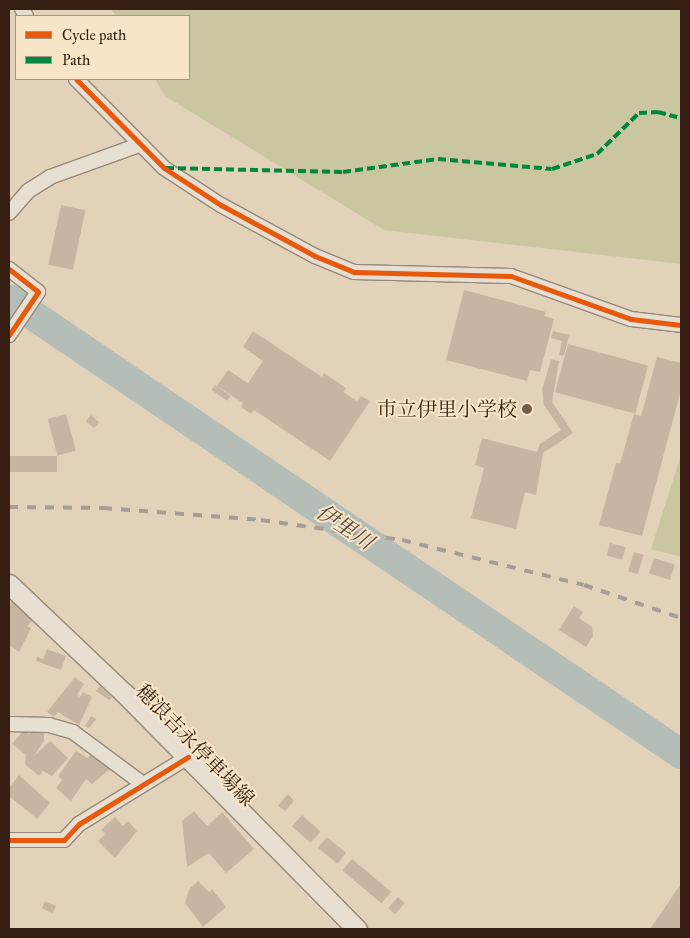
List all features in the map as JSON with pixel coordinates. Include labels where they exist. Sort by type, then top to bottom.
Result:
[{"type":"main road","name":"穂浪吉永停車場線","points":[[9,584],[188,757],[357,929]]},
{"type":"street","points":[[77,80],[139,145],[164,168],[221,205],[315,256],[354,272],[511,276],[631,319],[681,325]]},
{"type":"street","points":[[9,213],[28,191],[50,176],[139,145]]},
{"type":"street","points":[[9,269],[38,292],[9,335]]},
{"type":"street","points":[[9,724],[48,725],[73,732],[143,784]]},
{"type":"street","points":[[9,840],[64,840],[79,824],[188,757]]},
{"type":"shaded area","points":[[111,9],[681,9],[681,264],[384,230],[165,96],[156,80],[190,80],[190,15],[115,15]]},
{"type":"shaded area","points":[[681,455],[681,557],[651,549]]},
{"type":"building","points":[[61,205],[85,210],[73,270],[48,265]]},
{"type":"building","points":[[464,290],[546,312],[544,316],[554,319],[540,372],[530,370],[527,381],[446,360]]},
{"type":"building","points":[[253,331],[322,377],[324,373],[346,388],[343,392],[357,401],[361,396],[370,401],[330,461],[254,410],[251,414],[241,407],[243,403],[217,386],[228,370],[248,383],[263,361],[243,347]]},
{"type":"building","points":[[553,331],[569,335],[564,356],[559,355],[562,341],[551,338]]},
{"type":"building","points":[[568,344],[648,365],[635,414],[555,392]]},
{"type":"building","points":[[657,357],[681,363],[681,390],[642,536],[599,525],[616,463],[620,464],[634,414],[641,416]]},
{"type":"building","points":[[551,359],[559,361],[552,402],[573,433],[543,453],[536,495],[525,492],[516,529],[471,518],[484,468],[475,465],[482,438],[537,452],[540,444],[561,430],[544,405],[542,390]]},
{"type":"building","points":[[215,385],[231,396],[227,401],[212,390]]},
{"type":"building","points":[[66,414],[76,451],[57,456],[48,419]]},
{"type":"building","points":[[91,415],[99,422],[94,428],[86,421]]},
{"type":"building","points":[[9,456],[57,456],[57,472],[9,472]]},
{"type":"building","points":[[610,543],[625,547],[622,560],[607,556]]},
{"type":"building","points":[[634,552],[644,555],[638,574],[628,571]]},
{"type":"building","points":[[654,558],[675,565],[670,580],[649,573]]},
{"type":"building","points":[[13,599],[33,620],[27,626],[31,628],[19,652],[9,645],[9,606]]},
{"type":"building","points":[[574,606],[583,612],[579,618],[592,627],[593,636],[586,647],[559,630]]},
{"type":"building","points":[[47,649],[66,656],[61,670],[36,661],[37,657],[43,659]]},
{"type":"building","points":[[75,677],[84,684],[77,695],[80,697],[83,692],[92,697],[79,725],[58,712],[54,717],[47,712]]},
{"type":"building","points":[[100,686],[112,698],[109,700],[96,691]]},
{"type":"building","points":[[91,716],[96,719],[89,728],[85,726]]},
{"type":"building","points":[[24,730],[29,734],[33,730],[44,732],[44,741],[34,756],[50,741],[68,758],[52,776],[43,771],[39,776],[25,764],[26,755],[12,744]]},
{"type":"building","points":[[76,751],[88,758],[91,754],[111,768],[92,784],[86,779],[71,801],[56,788],[62,780],[58,776]]},
{"type":"building","points":[[19,775],[50,803],[37,819],[9,796],[9,788]]},
{"type":"building","points":[[288,794],[294,801],[285,811],[278,806]]},
{"type":"building","points":[[194,811],[207,826],[222,812],[254,849],[226,873],[209,853],[187,867],[182,821]]},
{"type":"building","points":[[302,815],[321,832],[311,843],[292,826]]},
{"type":"building","points":[[115,817],[123,826],[128,821],[137,831],[115,858],[98,841],[105,834],[101,830]]},
{"type":"building","points":[[327,837],[346,853],[337,864],[318,848]]},
{"type":"building","points":[[352,859],[391,892],[381,903],[342,870]]},
{"type":"building","points":[[198,881],[209,892],[212,889],[226,907],[203,927],[185,903],[189,889]]},
{"type":"building","points":[[681,884],[681,929],[650,929]]},
{"type":"building","points":[[398,897],[405,903],[395,914],[388,908]]},
{"type":"building","points":[[45,901],[56,906],[53,913],[42,908]]},
{"type":"waterway","name":"伊里川","points":[[9,299],[681,754]]},
{"type":"railway","points":[[9,507],[103,508],[261,520],[402,540],[584,585],[681,618]]},
{"type":"marked path","points":[[166,168],[343,172],[438,159],[552,169],[597,154],[639,113],[658,112],[681,118]]},
{"type":"cycle path","points":[[77,80],[164,168],[221,205],[315,256],[354,272],[511,276],[631,319],[681,325]]},
{"type":"cycle path","points":[[9,269],[38,292],[9,335]]},
{"type":"cycle path","points":[[9,840],[64,840],[79,824],[188,757]]},
{"type":"place","name":"市立伊里小学校","points":[[527,409]]}]
